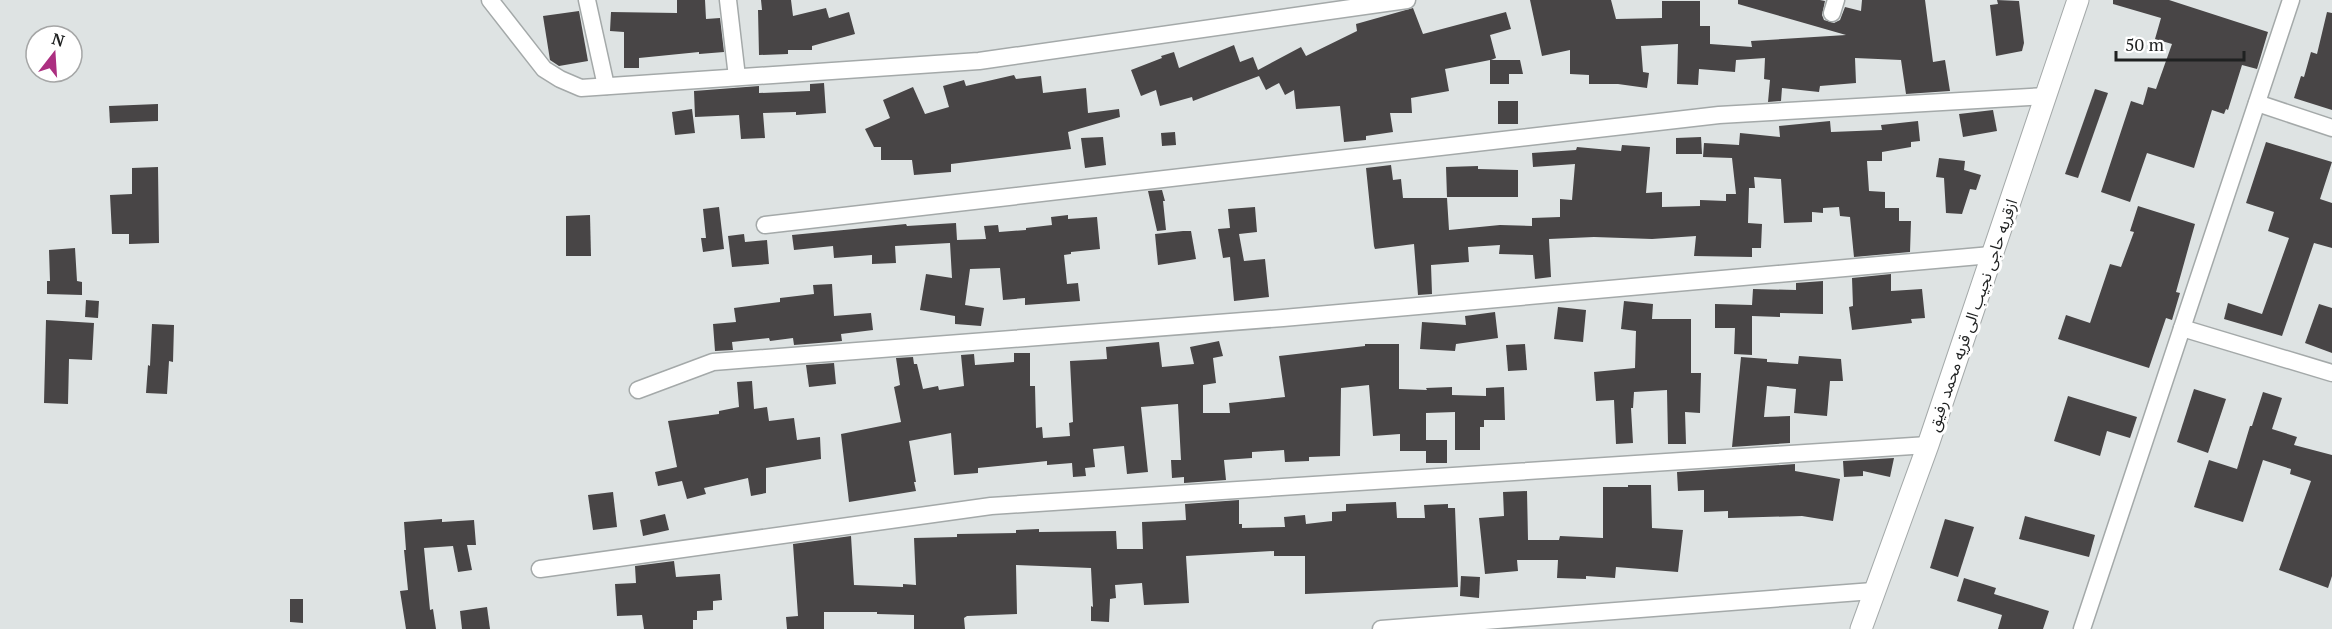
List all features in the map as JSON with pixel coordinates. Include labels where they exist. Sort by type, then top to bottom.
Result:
[{"type":"street","points":[[490,0],[544,69],[581,88],[979,61],[1407,0]]},
{"type":"street","points":[[587,0],[606,86]]},
{"type":"street","points":[[728,0],[737,77]]},
{"type":"street","name":"ازقریه حاجی نجیب الی قریه محمد رفیق","points":[[1861,629],[1928,445],[2078,0]]},
{"type":"street","points":[[2082,629],[2291,0]]},
{"type":"street","points":[[765,225],[1719,115],[2047,96]]},
{"type":"street","points":[[2257,103],[2332,128]]},
{"type":"street","points":[[638,390],[713,362],[1283,318],[1991,255]]},
{"type":"street","points":[[2182,327],[2332,373]]},
{"type":"street","points":[[540,569],[991,506],[1928,445]]},
{"type":"street","points":[[1381,629],[1873,591]]},
{"type":"building","points":[[677,0],[705,0],[706,19],[720,18],[724,52],[639,58],[639,68],[624,68],[624,32],[610,31],[611,12],[677,13]]},
{"type":"building","points":[[761,0],[791,0],[793,16],[826,8],[829,18],[849,12],[855,34],[812,46],[812,50],[788,50],[788,54],[759,55],[758,10],[762,10]]},
{"type":"building","points":[[1530,0],[1611,0],[1616,19],[1662,18],[1662,1],[1700,1],[1700,26],[1710,26],[1710,44],[1752,47],[1751,41],[1846,35],[1738,4],[1738,0],[1825,1],[1822,15],[1824,20],[1834,23],[1840,20],[1845,7],[1861,11],[1862,0],[1925,0],[1933,62],[1945,60],[1950,91],[1906,94],[1901,60],[1855,58],[1856,83],[1820,86],[1819,92],[1782,88],[1781,101],[1768,102],[1770,80],[1764,79],[1765,58],[1736,60],[1735,72],[1699,69],[1698,85],[1677,84],[1678,44],[1641,46],[1643,72],[1649,73],[1647,88],[1618,84],[1589,84],[1589,75],[1570,74],[1570,50],[1542,56]]},
{"type":"building","points":[[1997,0],[2019,1],[2024,43],[2022,51],[1996,56],[1990,5],[1998,4]]},
{"type":"building","points":[[2113,0],[2169,0],[2268,32],[2257,69],[2242,65],[2228,110],[2226,109],[2224,114],[2212,110],[2194,168],[2147,153],[2130,202],[2101,192],[2131,101],[2143,105],[2148,87],[2156,89],[2172,44],[2155,39],[2161,18],[2113,4]]},
{"type":"building","points":[[1413,8],[1423,34],[1506,12],[1511,29],[1490,35],[1496,58],[1491,60],[1520,60],[1523,74],[1509,74],[1509,84],[1490,84],[1490,60],[1445,69],[1449,91],[1411,98],[1412,113],[1390,113],[1393,132],[1366,136],[1366,140],[1344,142],[1340,106],[1296,109],[1294,90],[1285,95],[1279,83],[1266,90],[1259,76],[1193,101],[1192,97],[1160,106],[1156,90],[1141,96],[1131,70],[1174,52],[1179,68],[1234,45],[1240,62],[1253,57],[1258,70],[1301,47],[1306,56],[1357,31],[1356,24]]},
{"type":"building","points":[[579,11],[588,61],[559,66],[550,60],[543,16]]},
{"type":"building","points":[[2327,12],[2332,13],[2332,110],[2294,98],[2301,76],[2304,77],[2311,52],[2317,54]]},
{"type":"building","points":[[1014,75],[1016,79],[1041,76],[1043,93],[1086,88],[1088,113],[1119,109],[1120,117],[1068,132],[1071,149],[951,164],[951,172],[914,175],[912,160],[881,160],[881,147],[874,147],[865,129],[890,118],[883,100],[913,87],[925,114],[949,107],[943,86],[964,80],[966,86]]},
{"type":"building","points":[[824,83],[826,113],[796,115],[796,112],[763,113],[765,138],[741,139],[739,115],[695,117],[694,91],[759,86],[759,93],[810,91],[810,84]]},
{"type":"building","points":[[2095,89],[2108,93],[2078,178],[2065,174]]},
{"type":"building","points":[[1498,101],[1518,101],[1518,124],[1498,124]]},
{"type":"building","points":[[158,104],[158,121],[110,123],[109,106]]},
{"type":"building","points":[[692,109],[695,133],[675,135],[672,112]]},
{"type":"building","points":[[1993,110],[1997,131],[1963,137],[1959,114]]},
{"type":"building","points":[[1830,121],[1831,132],[1882,130],[1881,125],[1918,121],[1920,141],[1911,142],[1911,147],[1882,152],[1882,161],[1867,161],[1869,191],[1885,192],[1885,208],[1899,208],[1899,221],[1911,221],[1910,252],[1854,257],[1850,217],[1840,216],[1839,207],[1823,208],[1823,213],[1812,212],[1812,222],[1784,223],[1781,179],[1754,177],[1755,188],[1749,188],[1748,223],[1762,224],[1761,248],[1752,248],[1752,257],[1694,256],[1696,236],[1652,239],[1594,237],[1549,239],[1551,277],[1535,279],[1533,255],[1499,254],[1500,245],[1468,247],[1469,262],[1431,265],[1432,294],[1418,295],[1414,244],[1375,249],[1374,246],[1366,168],[1391,165],[1393,180],[1401,179],[1403,198],[1447,198],[1449,230],[1500,225],[1532,226],[1532,218],[1560,217],[1560,199],[1572,200],[1575,164],[1533,167],[1532,153],[1576,150],[1577,147],[1621,151],[1622,145],[1650,147],[1646,193],[1662,192],[1662,207],[1700,206],[1700,200],[1726,201],[1726,194],[1736,194],[1732,158],[1703,157],[1704,143],[1739,145],[1740,133],[1780,137],[1779,126]]},
{"type":"building","points":[[1175,132],[1176,145],[1162,146],[1161,133]]},
{"type":"building","points":[[1103,137],[1106,165],[1085,168],[1081,138]]},
{"type":"building","points":[[1701,137],[1702,154],[1676,154],[1676,138]]},
{"type":"building","points":[[2266,142],[2332,162],[2320,199],[2332,203],[2332,248],[2314,243],[2282,336],[2224,319],[2228,303],[2262,314],[2289,238],[2268,231],[2274,212],[2246,203]]},
{"type":"building","points":[[1939,158],[1965,161],[1964,170],[1981,175],[1976,190],[1970,189],[1962,214],[1946,213],[1944,178],[1936,177]]},
{"type":"building","points":[[1478,166],[1478,169],[1518,170],[1518,197],[1447,197],[1446,167]]},
{"type":"building","points":[[158,167],[159,243],[129,244],[129,234],[112,234],[110,195],[132,194],[132,168]]},
{"type":"building","points":[[1162,190],[1165,201],[1163,201],[1166,230],[1157,231],[1148,191]]},
{"type":"building","points":[[2138,206],[2195,224],[2176,292],[2180,293],[2172,320],[2166,318],[2149,368],[2058,339],[2066,315],[2090,323],[2110,264],[2121,267],[2134,232],[2130,231]]},
{"type":"building","points":[[719,207],[724,249],[703,252],[701,238],[706,238],[703,209]]},
{"type":"building","points":[[1255,207],[1257,232],[1239,234],[1244,261],[1265,259],[1269,297],[1234,301],[1230,257],[1223,258],[1218,229],[1230,228],[1228,209]]},
{"type":"building","points":[[590,215],[591,256],[566,256],[566,216]]},
{"type":"building","points":[[1068,215],[1068,219],[1097,217],[1100,249],[1071,252],[1071,254],[1064,255],[1067,284],[1078,283],[1080,301],[1025,305],[1025,298],[1003,300],[1000,268],[970,269],[965,305],[984,308],[981,326],[955,324],[955,316],[920,310],[926,274],[952,278],[950,243],[895,246],[896,263],[872,264],[872,255],[834,258],[833,246],[794,250],[792,235],[906,224],[907,226],[956,223],[957,240],[986,239],[984,226],[998,225],[999,232],[1026,230],[1026,228],[1052,225],[1051,217]]},
{"type":"building","points":[[1191,231],[1196,259],[1158,265],[1155,234]]},
{"type":"building","points":[[744,234],[745,242],[767,240],[769,264],[732,267],[728,236]]},
{"type":"building","points":[[75,248],[77,281],[82,282],[82,295],[47,294],[47,281],[50,281],[49,250]]},
{"type":"building","points":[[1891,274],[1891,291],[1922,289],[1925,318],[1911,319],[1912,323],[1852,330],[1849,307],[1853,306],[1852,278]]},
{"type":"building","points":[[1823,281],[1823,314],[1780,313],[1780,317],[1752,316],[1752,355],[1734,354],[1735,328],[1715,328],[1715,304],[1752,305],[1753,289],[1796,290],[1796,283]]},
{"type":"building","points":[[832,284],[834,316],[871,313],[873,330],[841,334],[842,341],[794,345],[793,338],[770,341],[769,338],[732,342],[733,350],[715,351],[713,324],[736,322],[734,308],[780,302],[780,298],[814,294],[813,285]]},
{"type":"building","points":[[86,300],[99,301],[98,318],[85,317]]},
{"type":"building","points":[[1624,301],[1653,304],[1652,319],[1691,319],[1691,373],[1701,373],[1700,413],[1685,412],[1686,444],[1668,444],[1667,390],[1634,392],[1633,408],[1631,408],[1633,443],[1616,444],[1614,400],[1596,401],[1594,372],[1635,368],[1636,331],[1621,329]]},
{"type":"building","points":[[2319,304],[2332,308],[2332,353],[2305,343]]},
{"type":"building","points":[[1558,307],[1586,310],[1583,342],[1554,339]]},
{"type":"building","points":[[1495,312],[1498,338],[1456,344],[1455,351],[1420,349],[1422,322],[1466,325],[1465,316]]},
{"type":"building","points":[[46,320],[94,323],[92,360],[69,359],[68,404],[44,403]]},
{"type":"building","points":[[152,324],[174,325],[173,362],[169,361],[167,394],[146,393]]},
{"type":"building","points":[[1219,341],[1223,356],[1213,358],[1216,383],[1203,385],[1203,413],[1230,413],[1229,403],[1285,397],[1279,356],[1365,346],[1365,344],[1399,344],[1399,389],[1427,390],[1426,388],[1452,387],[1452,395],[1486,396],[1486,388],[1504,387],[1505,420],[1484,420],[1484,427],[1480,427],[1480,450],[1455,450],[1455,412],[1426,413],[1426,440],[1447,440],[1447,463],[1426,463],[1426,451],[1400,451],[1400,434],[1373,436],[1369,385],[1341,388],[1340,456],[1309,457],[1309,461],[1285,462],[1284,450],[1252,452],[1252,458],[1224,460],[1226,480],[1184,483],[1184,477],[1172,478],[1171,460],[1181,460],[1178,404],[1141,407],[1148,472],[1127,474],[1124,446],[1093,449],[1095,467],[1085,468],[1086,476],[1073,477],[1072,463],[1047,465],[1047,461],[978,468],[978,473],[954,475],[951,433],[909,441],[916,491],[849,502],[841,434],[901,422],[894,387],[900,385],[896,358],[913,357],[923,389],[938,386],[939,390],[964,386],[961,355],[974,354],[975,365],[1014,362],[1014,353],[1030,353],[1030,386],[1035,386],[1036,428],[1042,427],[1043,438],[1070,436],[1069,423],[1073,422],[1070,361],[1107,359],[1106,347],[1159,342],[1162,367],[1194,364],[1190,347]]},
{"type":"building","points":[[1525,344],[1527,370],[1508,371],[1506,345]]},
{"type":"building","points":[[1799,356],[1841,359],[1843,381],[1830,381],[1827,416],[1794,413],[1796,389],[1767,386],[1764,417],[1790,416],[1790,443],[1732,447],[1741,357],[1798,364]]},
{"type":"building","points":[[834,363],[836,384],[809,387],[806,365]]},
{"type":"building","points":[[752,381],[754,409],[767,407],[769,421],[794,418],[797,440],[820,437],[821,459],[766,468],[766,493],[751,496],[748,478],[704,488],[706,494],[687,499],[682,481],[658,486],[655,472],[677,467],[668,421],[719,414],[719,411],[739,407],[737,382]]},
{"type":"building","points":[[2194,389],[2226,399],[2208,453],[2177,442]]},
{"type":"building","points":[[2263,392],[2282,398],[2272,429],[2297,437],[2294,445],[2332,455],[2332,576],[2328,588],[2279,570],[2311,481],[2290,474],[2291,469],[2263,460],[2243,522],[2194,507],[2209,460],[2237,469]]},
{"type":"building","points":[[2068,396],[2137,417],[2130,438],[2107,431],[2100,456],[2054,441]]},
{"type":"building","points":[[1894,458],[1890,477],[1863,471],[1863,476],[1844,477],[1843,461]]},
{"type":"building","points":[[1795,464],[1795,471],[1840,479],[1833,521],[1802,516],[1728,518],[1728,511],[1704,512],[1704,490],[1678,491],[1677,472]]},
{"type":"building","points":[[1628,485],[1651,485],[1652,528],[1683,530],[1678,572],[1616,567],[1615,578],[1586,576],[1586,579],[1557,578],[1558,560],[1517,560],[1518,571],[1485,574],[1479,518],[1504,516],[1503,492],[1527,491],[1528,540],[1559,540],[1560,536],[1603,538],[1603,487],[1628,487]]},
{"type":"building","points":[[613,492],[617,527],[593,530],[588,495]]},
{"type":"building","points":[[1239,500],[1239,524],[1242,524],[1242,528],[1285,527],[1284,517],[1305,515],[1306,524],[1332,521],[1332,512],[1346,511],[1346,504],[1396,502],[1397,518],[1425,518],[1424,505],[1448,504],[1448,508],[1455,508],[1458,587],[1305,594],[1305,556],[1274,556],[1274,551],[1186,556],[1189,603],[1144,605],[1142,583],[1115,585],[1116,598],[1110,599],[1109,622],[1091,621],[1091,606],[1093,607],[1091,568],[1016,565],[1017,614],[967,616],[964,618],[965,629],[914,629],[914,615],[824,612],[824,629],[787,629],[786,617],[798,616],[793,544],[851,536],[854,585],[903,587],[903,584],[916,585],[914,538],[957,537],[957,534],[1016,533],[1016,530],[1039,529],[1039,532],[1116,531],[1117,549],[1143,549],[1142,522],[1186,520],[1185,504]]},
{"type":"building","points":[[665,514],[669,530],[643,536],[640,520]]},
{"type":"building","points":[[2025,516],[2095,535],[2089,557],[2019,539]]},
{"type":"building","points":[[442,519],[442,522],[474,520],[476,545],[467,545],[472,570],[458,572],[453,546],[424,548],[430,610],[433,609],[436,629],[406,629],[400,591],[408,590],[404,522]]},
{"type":"building","points":[[1945,519],[1974,527],[1958,577],[1930,568]]},
{"type":"building","points":[[674,561],[676,577],[720,574],[722,600],[713,601],[713,610],[697,611],[697,620],[693,620],[693,629],[644,629],[642,615],[617,616],[615,584],[636,583],[635,566]]},
{"type":"building","points":[[1461,576],[1480,577],[1479,598],[1460,596]]},
{"type":"building","points":[[1964,578],[1996,588],[1994,594],[2049,611],[2043,629],[1998,629],[2002,615],[1957,601]]},
{"type":"building","points":[[290,599],[303,599],[303,623],[290,622]]},
{"type":"building","points":[[487,607],[490,629],[462,629],[460,611]]}]
